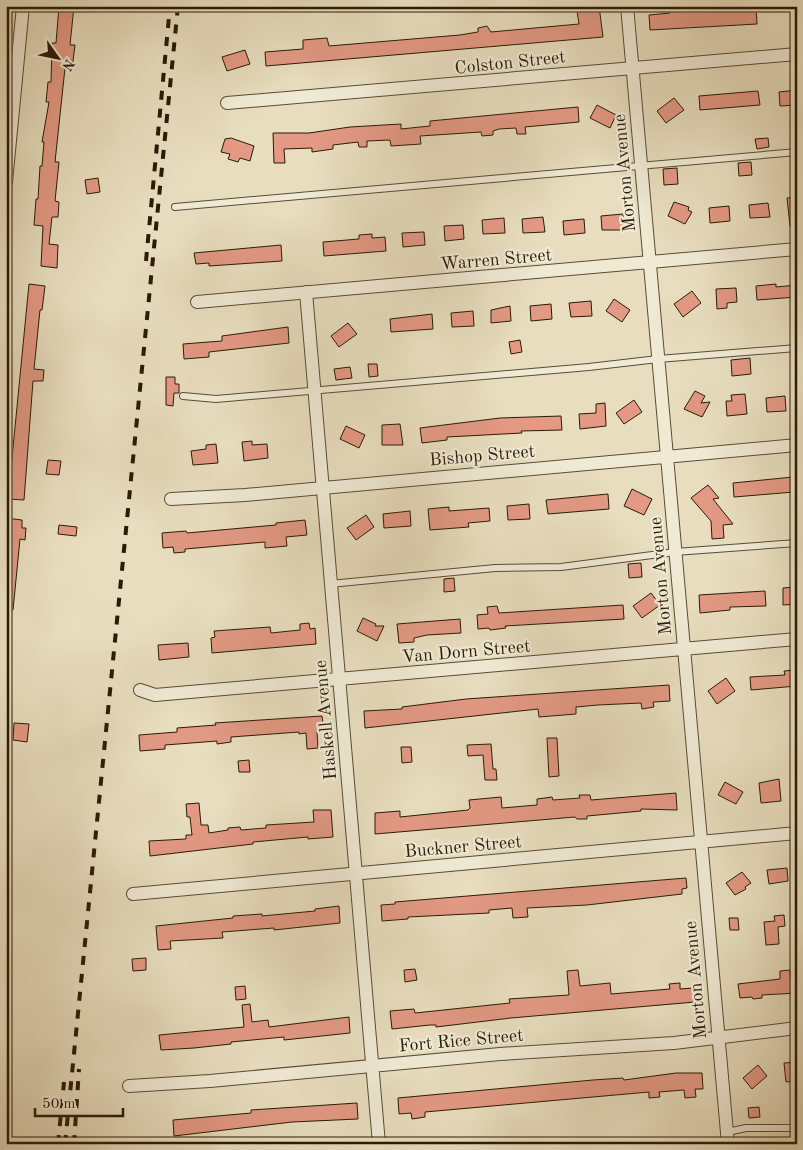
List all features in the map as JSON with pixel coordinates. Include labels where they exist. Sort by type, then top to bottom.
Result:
[{"type":"street","points":[[6,182],[9,120],[24,6]]},
{"type":"street","name":"Morton Avenue","points":[[627,6],[727,1138]]},
{"type":"street","name":"Colston Street","points":[[227,103],[797,54]]},
{"type":"street","name":"Warren Street","points":[[197,302],[797,249]]},
{"type":"street","name":"Haskell Avenue","points":[[306,292],[379,1144]]},
{"type":"street","name":"Bishop Street","points":[[171,499],[797,445]]},
{"type":"street","name":"Van Dorn Street","points":[[140,690],[155,696],[797,639]]},
{"type":"street","name":"Buckner Street","points":[[133,894],[797,833]]},
{"type":"street","name":"Fort Rice Street","points":[[129,1086],[500,1054],[718,1038],[797,1028]]},
{"type":"lane","points":[[175,208],[797,152]]},
{"type":"lane","points":[[183,396],[216,399],[589,367],[658,358],[797,348]]},
{"type":"lane","points":[[330,584],[495,568],[560,567],[675,552],[797,543]]},
{"type":"lane","points":[[727,1138],[746,1128],[797,1128]]},
{"type":"building","points":[[59,6],[74,6],[70,45],[75,45],[72,69],[65,68],[55,162],[59,162],[55,201],[59,202],[58,217],[52,217],[49,244],[58,245],[57,268],[41,266],[43,226],[34,225],[40,166],[42,166],[44,142],[42,142],[49,102],[46,102],[48,82],[51,82],[52,43],[56,43]]},
{"type":"building","points":[[582,6],[599,6],[603,37],[266,66],[265,52],[303,49],[303,40],[327,38],[329,46],[460,35],[478,32],[478,28],[487,26],[491,32],[579,24],[577,11],[583,11]]},
{"type":"building","points":[[671,6],[692,6],[693,10],[716,8],[716,11],[756,7],[757,24],[650,30],[649,15],[670,13]]},
{"type":"building","points":[[245,50],[250,64],[227,71],[222,57]]},
{"type":"building","points":[[797,90],[797,105],[780,106],[779,92]]},
{"type":"building","points":[[758,91],[760,105],[700,110],[699,96]]},
{"type":"building","points":[[674,98],[684,110],[666,123],[657,111]]},
{"type":"building","points":[[597,105],[616,115],[610,128],[590,118]]},
{"type":"building","points":[[578,107],[579,122],[525,127],[526,134],[517,134],[516,128],[499,129],[493,131],[493,135],[482,136],[481,132],[420,136],[421,144],[391,146],[390,140],[367,141],[367,147],[359,147],[358,142],[333,145],[333,149],[312,152],[312,148],[284,149],[285,163],[274,163],[273,133],[309,133],[350,127],[401,124],[401,129],[430,126],[430,121]]},
{"type":"building","points":[[231,138],[254,146],[250,161],[240,158],[238,162],[228,159],[230,154],[221,152],[225,139]]},
{"type":"building","points":[[768,138],[769,147],[757,149],[755,139]]},
{"type":"building","points":[[751,162],[752,175],[739,176],[738,163]]},
{"type":"building","points":[[677,168],[678,184],[664,185],[663,169]]},
{"type":"building","points":[[98,178],[100,192],[87,194],[85,180]]},
{"type":"building","points":[[797,197],[797,226],[790,226],[787,198]]},
{"type":"building","points":[[674,202],[689,207],[688,210],[692,212],[685,224],[668,216]]},
{"type":"building","points":[[768,203],[770,217],[750,218],[749,205]]},
{"type":"building","points":[[729,206],[730,221],[710,223],[709,208]]},
{"type":"building","points":[[623,214],[625,230],[602,230],[601,216]]},
{"type":"building","points":[[543,217],[545,232],[523,233],[522,219]]},
{"type":"building","points":[[504,218],[505,233],[483,234],[482,220]]},
{"type":"building","points":[[584,219],[585,233],[564,235],[563,221]]},
{"type":"building","points":[[463,225],[464,239],[445,241],[444,226]]},
{"type":"building","points":[[424,232],[425,245],[403,247],[402,233]]},
{"type":"building","points":[[372,234],[372,238],[385,237],[386,251],[324,256],[323,242],[359,239],[359,235]]},
{"type":"building","points":[[281,245],[282,261],[209,266],[209,263],[196,264],[194,253]]},
{"type":"building","points":[[29,284],[45,286],[42,310],[40,310],[34,369],[44,370],[43,381],[33,381],[24,500],[8,499]]},
{"type":"building","points":[[776,284],[776,287],[797,285],[797,297],[757,300],[756,286]]},
{"type":"building","points":[[736,288],[737,302],[727,303],[727,308],[717,309],[716,289]]},
{"type":"building","points":[[692,291],[701,303],[683,317],[674,304]]},
{"type":"building","points":[[614,299],[630,310],[622,322],[606,311]]},
{"type":"building","points":[[591,301],[592,316],[571,317],[569,303]]},
{"type":"building","points":[[551,304],[552,319],[531,321],[530,306]]},
{"type":"building","points":[[510,306],[511,321],[491,323],[491,310]]},
{"type":"building","points":[[473,311],[474,326],[452,327],[451,313]]},
{"type":"building","points":[[432,314],[433,329],[391,332],[390,319]]},
{"type":"building","points":[[348,323],[357,334],[339,347],[331,336]]},
{"type":"building","points":[[288,327],[289,343],[209,352],[209,357],[184,359],[183,344],[222,341],[222,336]]},
{"type":"building","points":[[520,340],[522,352],[511,354],[509,342]]},
{"type":"building","points":[[750,358],[751,374],[732,376],[731,360]]},
{"type":"building","points":[[368,364],[377,364],[378,376],[369,377]]},
{"type":"building","points":[[350,367],[352,378],[336,380],[334,369]]},
{"type":"building","points":[[166,377],[175,377],[175,384],[179,384],[179,393],[174,393],[173,406],[166,405]]},
{"type":"building","points":[[695,391],[705,396],[701,403],[710,402],[702,417],[684,409]]},
{"type":"building","points":[[745,394],[747,414],[727,416],[726,401],[732,401],[731,395]]},
{"type":"building","points":[[785,396],[786,411],[767,412],[766,398]]},
{"type":"building","points":[[634,400],[642,412],[624,424],[616,413]]},
{"type":"building","points":[[605,403],[606,426],[580,429],[579,414],[596,413],[596,404]]},
{"type":"building","points":[[561,416],[562,430],[447,437],[447,440],[422,443],[420,428],[500,418]]},
{"type":"building","points":[[400,424],[403,445],[382,445],[382,425]]},
{"type":"building","points":[[346,426],[365,435],[359,448],[340,439]]},
{"type":"building","points":[[252,441],[252,445],[267,444],[268,458],[244,461],[242,442]]},
{"type":"building","points":[[216,444],[218,463],[193,465],[191,451],[206,449],[206,445]]},
{"type":"building","points":[[48,460],[61,461],[59,475],[46,474]]},
{"type":"building","points":[[793,477],[794,492],[734,497],[733,483]]},
{"type":"building","points":[[708,485],[719,498],[713,499],[733,524],[723,525],[724,538],[712,539],[711,521],[691,498]]},
{"type":"building","points":[[632,489],[652,499],[644,515],[624,506]]},
{"type":"building","points":[[608,494],[609,509],[548,514],[546,500]]},
{"type":"building","points":[[529,504],[530,519],[508,520],[507,506]]},
{"type":"building","points":[[449,507],[449,511],[489,508],[490,521],[468,523],[469,527],[430,530],[428,509]]},
{"type":"building","points":[[410,511],[411,526],[384,528],[383,514]]},
{"type":"building","points":[[366,515],[374,527],[356,540],[347,528]]},
{"type":"building","points":[[6,518],[22,520],[22,528],[26,528],[25,540],[20,539],[13,610],[6,609]]},
{"type":"building","points":[[305,520],[307,535],[286,537],[287,546],[265,548],[265,542],[185,549],[185,552],[174,553],[173,547],[163,548],[162,533],[186,531],[187,533],[276,525],[276,523]]},
{"type":"building","points":[[59,525],[77,527],[76,536],[58,534]]},
{"type":"building","points":[[641,563],[642,577],[629,578],[628,564]]},
{"type":"building","points":[[454,578],[455,591],[444,592],[444,579]]},
{"type":"building","points":[[783,588],[797,588],[797,604],[783,605]]},
{"type":"building","points":[[765,591],[766,606],[730,607],[730,610],[700,613],[699,595]]},
{"type":"building","points":[[651,593],[660,605],[642,618],[633,606]]},
{"type":"building","points":[[623,605],[624,619],[505,626],[506,628],[490,630],[489,628],[478,629],[477,615],[488,614],[487,607],[497,606],[499,613]]},
{"type":"building","points":[[363,618],[376,624],[375,626],[384,626],[377,641],[357,631]]},
{"type":"building","points":[[460,619],[461,633],[427,635],[414,638],[414,642],[399,643],[397,624]]},
{"type":"building","points":[[309,623],[310,629],[315,628],[316,644],[212,653],[211,638],[215,637],[214,631],[270,627],[271,633],[300,630],[300,624]]},
{"type":"building","points":[[188,643],[189,657],[159,660],[158,645]]},
{"type":"building","points":[[797,670],[797,686],[751,690],[750,677],[785,675],[784,671]]},
{"type":"building","points":[[726,678],[735,691],[717,704],[708,691]]},
{"type":"building","points":[[669,685],[670,701],[653,702],[654,707],[642,709],[641,703],[598,705],[576,707],[576,714],[539,717],[538,709],[365,728],[364,711],[402,709],[402,707],[466,699]]},
{"type":"building","points":[[322,716],[324,731],[317,732],[318,748],[307,749],[306,733],[299,734],[299,732],[231,737],[231,742],[217,744],[217,741],[165,745],[165,749],[140,751],[139,735],[177,732],[177,728],[216,725],[215,723]]},
{"type":"building","points":[[14,723],[29,724],[27,742],[13,740]]},
{"type":"building","points":[[547,738],[557,738],[559,776],[549,777]]},
{"type":"building","points":[[491,744],[493,769],[496,769],[497,780],[485,780],[483,755],[468,756],[467,745]]},
{"type":"building","points":[[401,747],[411,747],[412,762],[402,763]]},
{"type":"building","points":[[249,760],[250,772],[239,772],[238,761]]},
{"type":"building","points":[[779,779],[781,801],[761,803],[759,783]]},
{"type":"building","points":[[725,782],[743,792],[736,804],[718,795]]},
{"type":"building","points":[[676,793],[677,810],[641,809],[641,811],[587,816],[587,819],[577,819],[575,817],[375,834],[375,813],[400,811],[400,817],[468,810],[470,808],[469,800],[501,797],[502,808],[537,805],[537,799],[552,797],[553,800],[580,798],[579,795],[590,795],[591,800]]},
{"type":"building","points":[[199,803],[201,825],[208,825],[209,833],[228,830],[228,828],[240,827],[241,830],[266,828],[266,825],[314,822],[313,810],[331,810],[333,837],[308,839],[308,837],[253,842],[253,844],[150,856],[149,841],[186,839],[186,835],[192,835],[186,804]]},
{"type":"building","points":[[787,868],[788,881],[769,884],[767,870]]},
{"type":"building","points":[[742,872],[751,883],[745,887],[746,889],[735,895],[726,883]]},
{"type":"building","points":[[686,878],[687,888],[682,889],[682,894],[587,905],[527,908],[528,917],[513,918],[512,908],[489,910],[489,913],[408,917],[408,919],[382,921],[381,905],[395,904],[395,902]]},
{"type":"building","points":[[339,906],[340,923],[274,930],[274,928],[222,932],[223,938],[170,941],[171,949],[158,950],[156,926],[233,918],[233,916],[262,914],[262,916],[315,911],[315,909]]},
{"type":"building","points":[[784,915],[785,926],[778,927],[779,944],[766,945],[764,922],[775,921],[774,916]]},
{"type":"building","points":[[729,918],[738,918],[739,930],[730,930]]},
{"type":"building","points":[[146,958],[146,970],[133,971],[132,959]]},
{"type":"building","points":[[415,969],[417,980],[405,982],[404,970]]},
{"type":"building","points":[[578,970],[580,986],[610,983],[611,994],[670,989],[669,984],[680,983],[680,989],[693,988],[695,1002],[511,1018],[436,1027],[436,1025],[430,1025],[392,1029],[390,1011],[414,1009],[415,1013],[510,1003],[509,999],[569,995],[567,971]]},
{"type":"building","points":[[790,970],[791,978],[797,978],[797,993],[762,995],[762,998],[753,999],[752,997],[740,998],[738,984],[780,979],[780,971]]},
{"type":"building","points":[[245,986],[246,999],[236,1000],[235,987]]},
{"type":"building","points":[[250,1004],[252,1022],[268,1020],[269,1027],[349,1017],[350,1033],[284,1040],[284,1037],[161,1050],[159,1035],[244,1027],[242,1005]]},
{"type":"building","points":[[797,1062],[795,1081],[786,1082],[784,1063]]},
{"type":"building","points":[[758,1065],[767,1076],[752,1089],[743,1078]]},
{"type":"building","points":[[676,1073],[702,1073],[703,1089],[695,1089],[696,1097],[685,1098],[684,1090],[659,1092],[660,1097],[649,1098],[649,1092],[425,1112],[425,1117],[412,1119],[411,1113],[399,1114],[398,1098],[593,1080],[623,1078],[624,1080]]},
{"type":"building","points":[[357,1103],[358,1119],[292,1122],[174,1136],[173,1120],[251,1113],[251,1110]]},
{"type":"building","points":[[759,1107],[760,1117],[749,1118],[748,1108]]},
{"type":"railway","points":[[146,261],[170,6]]},
{"type":"railway","points":[[65,1144],[178,6]]},
{"type":"railway","points":[[74,1144],[79,1069]]},
{"type":"railway","points":[[58,1144],[64,1082]]}]
